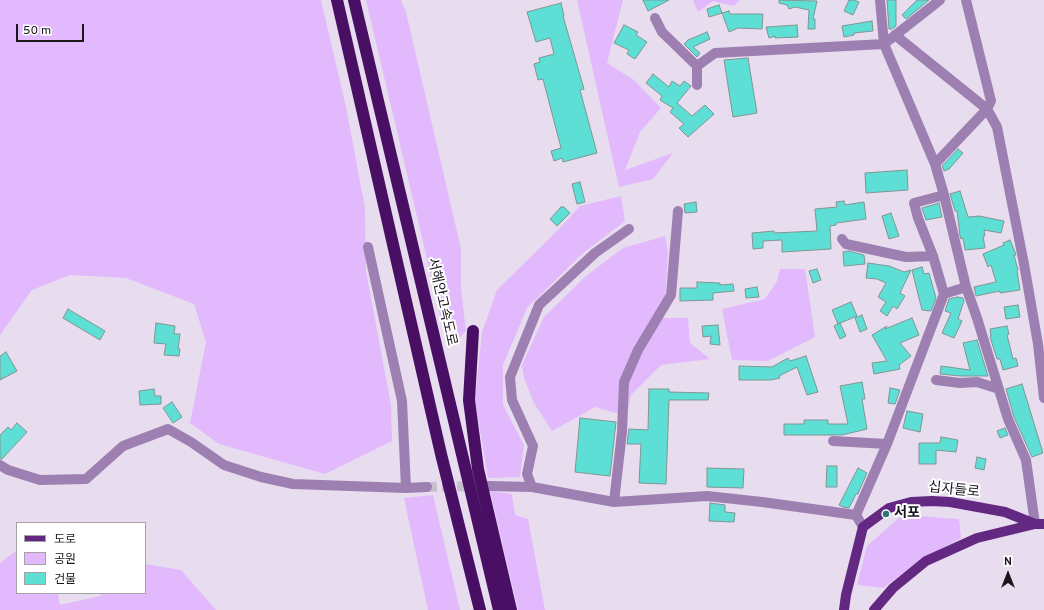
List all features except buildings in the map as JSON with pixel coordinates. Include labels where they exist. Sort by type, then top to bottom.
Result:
[{"type":"highway","points":[[337,0],[441,454],[480,610]]},
{"type":"highway","name":"서해안고속도로","points":[[354,0],[499,610]]},
{"type":"highway","points":[[473,330],[469,400],[478,469],[511,610]]},
{"type":"main road","name":"십자들로","points":[[863,527],[889,508],[911,502],[932,501],[955,503],[1005,512],[1039,524]]},
{"type":"main road","points":[[874,610],[893,588],[926,561],[977,538],[1039,524]]},
{"type":"main road","points":[[844,610],[846,595],[863,527]]},
{"type":"street","points":[[880,0],[884,44],[935,164],[944,194],[966,287],[1008,418],[1026,460],[1039,524]]},
{"type":"street","points":[[697,66],[715,52],[884,44],[940,0]]},
{"type":"street","points":[[935,164],[987,108],[991,101],[966,0]]},
{"type":"street","points":[[655,18],[662,32],[697,66],[697,85]]},
{"type":"street","points":[[895,35],[987,108],[997,127],[1038,344],[1044,398]]},
{"type":"street","points":[[856,514],[887,444],[944,294],[933,256],[918,218],[914,203],[944,194]]},
{"type":"street","points":[[614,502],[622,432],[624,382],[638,350],[671,295],[678,211]]},
{"type":"street","points":[[532,487],[527,474],[533,446],[512,400],[510,377],[539,305],[595,253],[629,228]]},
{"type":"street","points":[[842,239],[846,244],[906,257],[933,256]]},
{"type":"street","points":[[368,247],[402,401],[406,488]]},
{"type":"street","points":[[944,294],[966,287]]},
{"type":"street","points":[[936,380],[960,383],[977,382],[999,389]]},
{"type":"street","points":[[0,465],[8,470],[40,480],[86,479],[123,446],[168,429],[191,442],[224,465],[261,477],[293,484],[406,488],[427,487]]},
{"type":"street","points":[[833,441],[887,444]]},
{"type":"street","points":[[488,486],[532,487],[614,502],[707,496],[856,514]]},
{"type":"street","points":[[856,514],[863,527]]},
{"type":"green space","points":[[0,0],[321,0],[346,107],[365,208],[366,271],[391,405],[392,441],[325,474],[219,444],[190,423],[206,342],[194,304],[126,278],[70,275],[32,290],[0,335]]},
{"type":"green space","points":[[366,0],[401,0],[406,12],[461,249],[461,288],[466,331],[452,345],[443,327]]},
{"type":"green space","points":[[577,0],[623,0],[607,63],[634,80],[661,108],[640,132],[625,170],[673,153],[653,179],[619,187]]},
{"type":"green space","points":[[693,0],[740,0],[734,6],[713,1],[698,12]]},
{"type":"green space","points":[[621,196],[625,221],[582,254],[527,308],[503,365],[503,405],[524,445],[520,477],[488,478],[475,400],[482,332],[497,290],[560,228],[580,206]]},
{"type":"green space","points":[[665,236],[668,251],[664,318],[688,318],[690,343],[710,359],[661,365],[631,395],[627,416],[595,407],[552,431],[534,403],[524,378],[522,365],[544,317],[586,276],[623,248]]},
{"type":"green space","points":[[780,269],[805,269],[815,337],[768,361],[732,360],[722,309],[765,299],[777,281]]},
{"type":"green space","points":[[490,491],[512,494],[515,515],[528,519],[545,610],[518,610]]},
{"type":"green space","points":[[433,495],[460,610],[428,610],[404,498]]},
{"type":"green space","points":[[902,515],[959,519],[961,538],[922,559],[883,588],[857,585],[867,546]]},
{"type":"green space","points":[[16,551],[16,594],[58,594],[60,605],[100,596],[102,594],[146,594],[146,564],[181,570],[216,610],[0,610],[0,563]]},
{"type":"tunnel","points":[[427,487],[476,486]]},
{"type":"place","name":"서포","points":[[886,514]]}]
